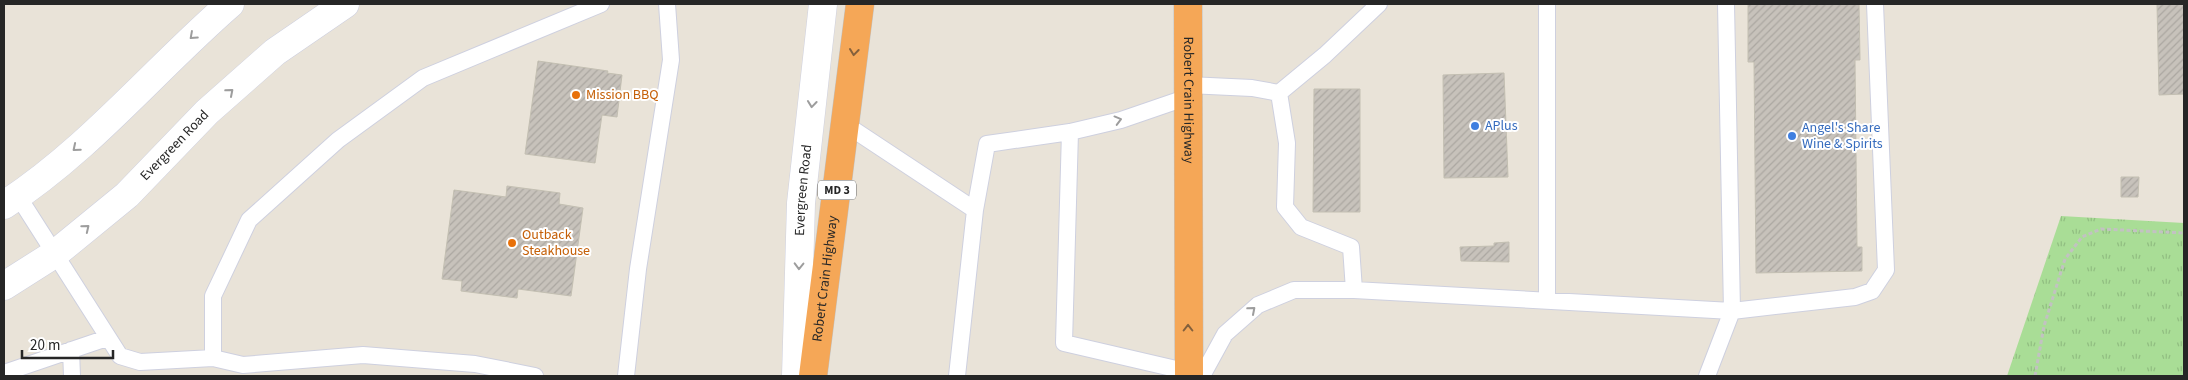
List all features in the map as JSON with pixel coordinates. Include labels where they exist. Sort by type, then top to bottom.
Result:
[{"type":"highway","name":"Robert Crain Highway","points":[[813,376],[860,4]]},
{"type":"highway","name":"Robert Crain Highway","points":[[1188,4],[1193,375]]},
{"type":"street","points":[[11,201],[105,125],[189,39],[230,4]]},
{"type":"street","name":"Evergreen Road","points":[[4,286],[56,253],[127,194],[207,112],[268,58],[345,4]]},
{"type":"street","name":"Evergreen Road","points":[[796,376],[801,203],[823,4]]},
{"type":"lane","points":[[213,358],[213,296],[249,220],[256,213],[338,140],[423,78],[601,4]]},
{"type":"lane","points":[[626,376],[638,270],[671,60],[667,4]]},
{"type":"lane","points":[[957,376],[975,210],[987,144],[1070,132],[1121,120],[1188,91],[1252,88],[1278,93],[1326,55],[1379,4]]},
{"type":"lane","points":[[1547,4],[1547,301]]},
{"type":"lane","points":[[1707,374],[1732,311],[1726,4]]},
{"type":"lane","points":[[1070,132],[1064,343],[1193,375],[1225,334],[1258,305],[1294,290],[1354,290],[1732,311],[1855,297],[1872,291],[1886,270],[1875,4]]},
{"type":"lane","points":[[1278,93],[1287,143],[1285,207],[1301,227],[1351,247],[1354,290]]},
{"type":"lane","points":[[845,124],[975,210]]},
{"type":"lane","points":[[11,201],[56,253],[107,338],[120,356],[140,362],[213,358],[243,365],[362,355],[475,364],[535,376]]},
{"type":"lane","points":[[4,373],[107,338]]},
{"type":"lane","points":[[71,350],[72,376]]},
{"type":"path","points":[[2035,376],[2044,326],[2065,259],[2082,237],[2101,229],[2184,233]]},
{"type":"green space","points":[[2061,216],[2184,223],[2184,376],[2007,376]]},
{"type":"building","points":[[1748,4],[1859,4],[1860,60],[1855,60],[1857,247],[1862,247],[1862,271],[1756,273],[1754,62],[1748,62]]},
{"type":"building","points":[[2157,4],[2184,4],[2184,94],[2159,95]]},
{"type":"building","name":"Mission BBQ","points":[[538,61],[608,71],[607,73],[622,75],[617,117],[602,115],[595,163],[525,154]]},
{"type":"building","name":"APlus","points":[[1504,73],[1508,177],[1444,178],[1443,75]]},
{"type":"building","points":[[1314,89],[1360,89],[1360,212],[1313,212]]},
{"type":"building","points":[[2121,177],[2139,177],[2138,197],[2121,197]]},
{"type":"building","name":"Outback Steakhouse","points":[[507,186],[560,193],[559,204],[583,208],[571,296],[518,289],[517,298],[461,291],[462,281],[442,279],[454,190],[506,197]]},
{"type":"building","points":[[1509,242],[1509,262],[1461,261],[1460,247],[1494,246],[1494,243]]},
{"type":"place","name":"Mission BBQ","points":[[576,95]]},
{"type":"place","name":"APlus","points":[[1475,126]]},
{"type":"place","name":"Angel's Share Wine & Spirits","points":[[1792,136]]},
{"type":"place","name":"Outback Steakhouse","points":[[512,243]]}]
